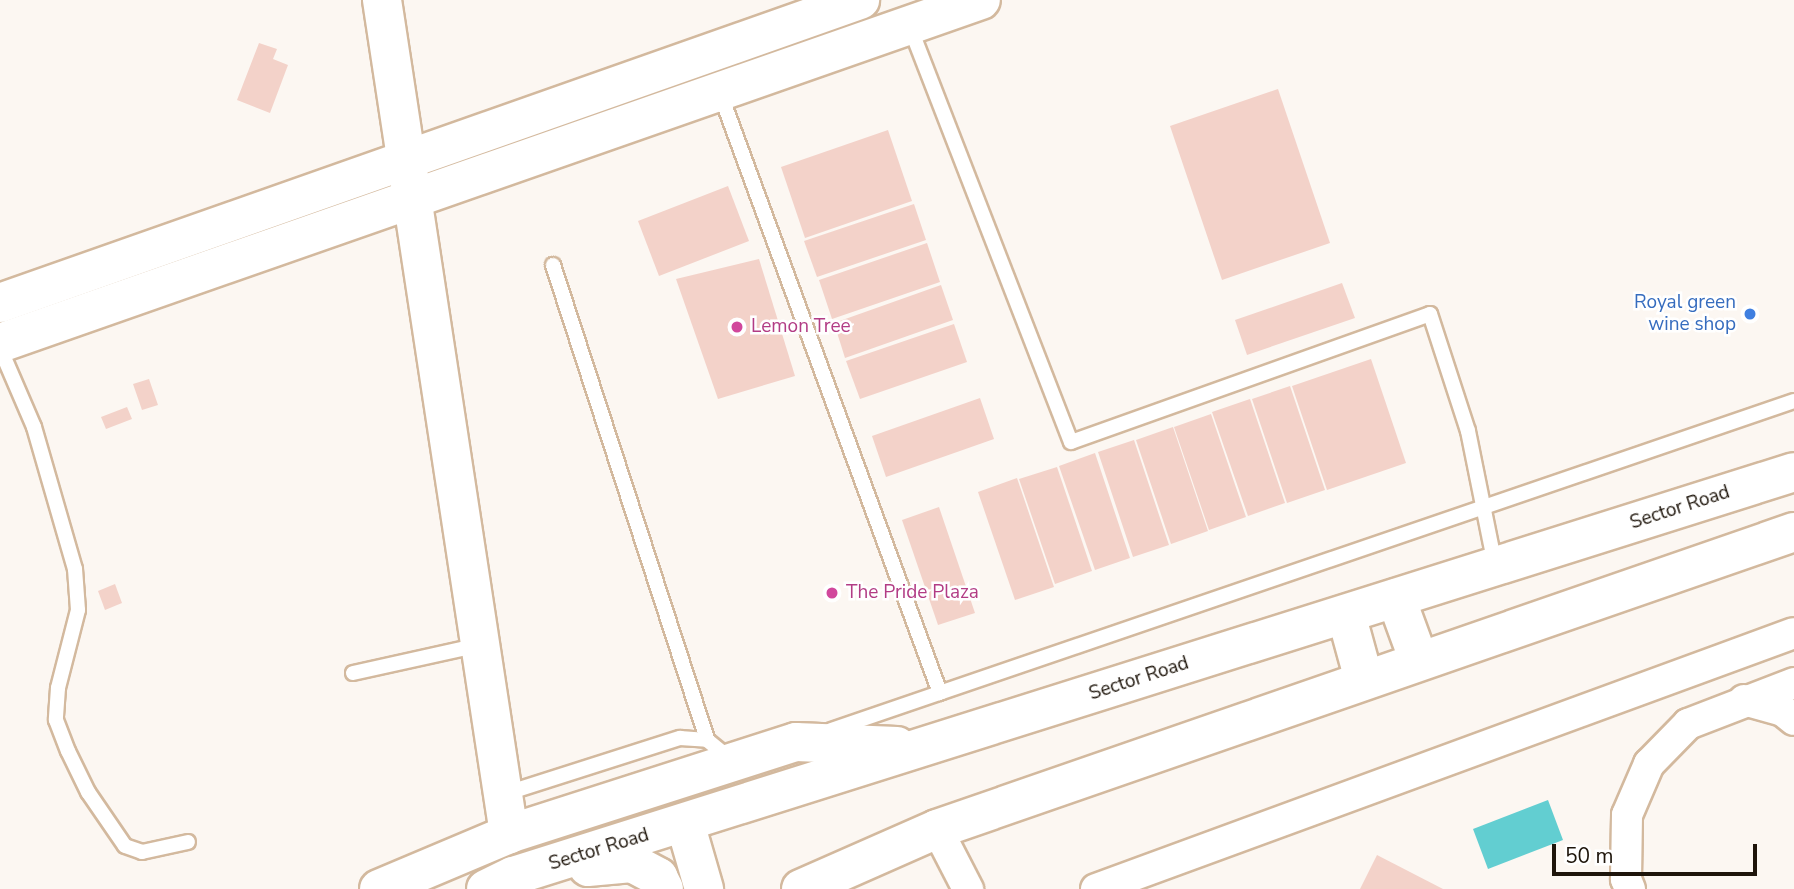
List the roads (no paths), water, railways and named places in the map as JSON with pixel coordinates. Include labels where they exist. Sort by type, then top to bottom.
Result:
[{"type":"street","points":[[382,0],[509,834]]},
{"type":"street","points":[[0,303],[860,0]]},
{"type":"street","points":[[0,345],[981,0]]},
{"type":"street","name":"Sector Road","points":[[499,883],[1794,472]]},
{"type":"street","points":[[801,889],[936,828],[1794,532]]},
{"type":"street","points":[[1396,598],[1419,662]]},
{"type":"street","points":[[1346,614],[1364,680]]},
{"type":"street","points":[[1096,889],[1794,633]]},
{"type":"street","points":[[1630,889],[1626,879],[1627,815],[1648,764],[1688,724],[1744,700],[1794,683]]},
{"type":"street","points":[[1744,700],[1783,711],[1794,720]]},
{"type":"street","points":[[379,889],[720,750],[796,742],[926,747]]},
{"type":"street","points":[[685,822],[704,889]]},
{"type":"street","points":[[936,828],[968,889]]},
{"type":"street","points":[[499,883],[632,863],[658,877],[664,889]]},
{"type":"lane","points":[[910,25],[1071,442],[1430,314],[1468,431],[1480,509],[1495,566]]},
{"type":"lane","points":[[720,92],[940,693]]},
{"type":"lane","points":[[553,265],[720,750]]},
{"type":"lane","points":[[0,345],[34,427],[75,569],[78,610],[58,688],[56,720],[88,792],[125,846],[142,852],[188,842]]},
{"type":"lane","points":[[796,742],[1794,401]]},
{"type":"lane","points":[[353,673],[480,645]]},
{"type":"lane","points":[[503,794],[680,738],[720,750]]},
{"type":"water","points":[[1548,800],[1563,840],[1488,869],[1473,829]]},
{"type":"place","name":"Royal green wine shop","points":[[1750,314]]},
{"type":"place","name":"Lemon Tree","points":[[737,327]]},
{"type":"place","name":"The Pride Plaza","points":[[832,593]]}]
